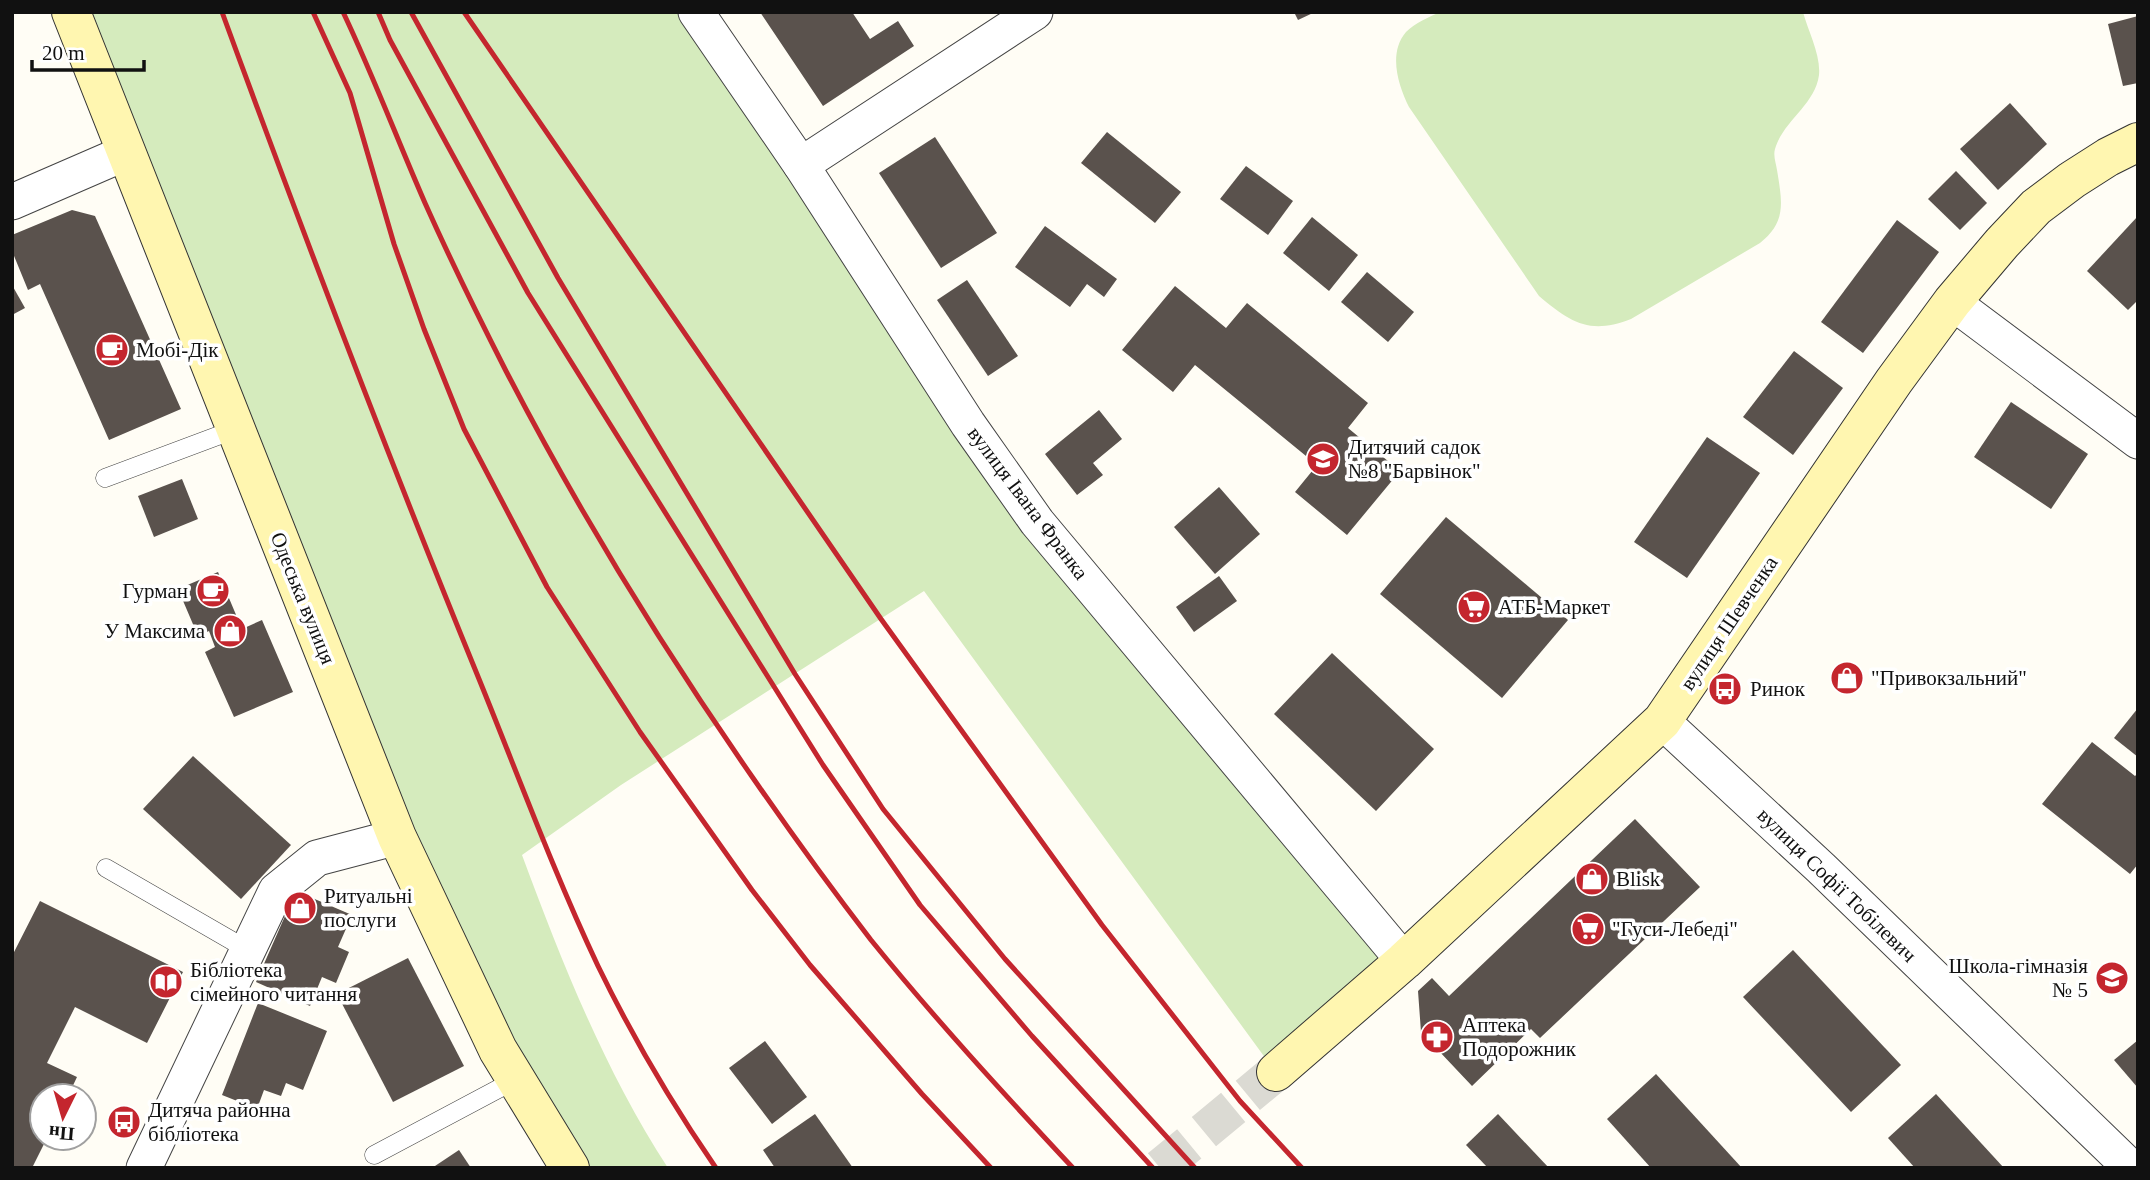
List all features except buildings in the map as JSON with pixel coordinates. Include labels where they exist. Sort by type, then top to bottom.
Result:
[{"type":"main road","name":"Одеська вулиця","points":[[71,12],[397,837],[498,1050],[570,1168]]},
{"type":"main road","name":"вулиця Шевченка","points":[[1276,1072],[1404,961],[1662,721],[1886,393],[1952,302],[2036,207],[2108,157],[2138,142]]},
{"type":"street","name":"вулиця Івана Франка","points":[[696,12],[801,165],[968,424],[1037,522],[1404,961]]},
{"type":"street","points":[[801,165],[1035,12]]},
{"type":"street","points":[[12,202],[125,153]]},
{"type":"street","points":[[1952,302],[2138,441]]},
{"type":"street","name":"вулиця Софії Тобілевич","points":[[1662,721],[1821,868],[2131,1168]]},
{"type":"street","points":[[144,1168],[276,891],[317,858],[397,837]]},
{"type":"lane","points":[[105,478],[236,429]]},
{"type":"lane","points":[[106,868],[248,950]]},
{"type":"lane","points":[[374,1155],[517,1081]]},
{"type":"green space","points":[[71,12],[696,12],[968,424],[1404,961],[1266,1059],[924,591],[621,785],[522,855],[586,1016],[624,1093],[668,1168],[570,1168],[498,1050]]},
{"type":"green space","points":[[1440,12],[1803,12],[1816,51],[1819,75],[1812,95],[1785,130],[1775,149],[1781,201],[1775,227],[1760,243],[1631,319],[1617,324],[1592,326],[1561,313],[1539,296],[1405,98],[1398,79],[1397,49],[1406,32],[1422,20]]},
{"type":"tunnel","points":[[1160,1168],[1276,1072]]},
{"type":"railway","points":[[222,12],[380,430],[566,895],[598,966],[639,1044],[716,1168]]},
{"type":"railway","points":[[313,12],[350,93],[394,244],[464,429],[547,587],[640,732],[752,890],[810,965],[922,1094],[991,1168]]},
{"type":"railway","points":[[343,12],[425,203],[496,350],[563,476],[654,629],[767,799],[871,940],[945,1027],[1073,1168]]},
{"type":"railway","points":[[378,12],[390,40],[528,293],[823,765],[920,905],[1032,1036],[1153,1168]]},
{"type":"railway","points":[[411,12],[558,278],[795,674],[883,809],[1005,959],[1195,1168]]},
{"type":"railway","points":[[464,12],[881,619],[1102,925],[1240,1101],[1302,1168]]},
{"type":"place","name":"Мобі-Дік","points":[[112,350]]},
{"type":"place","name":"Дитячий садок №8 \"Барвінок\"","points":[[1323,459]]},
{"type":"place","name":"Гурман","points":[[213,591]]},
{"type":"place","name":"АТБ-Маркет","points":[[1474,607]]},
{"type":"place","name":"У Максима","points":[[230,631]]},
{"type":"place","name":"\"Привокзальний\"","points":[[1847,678]]},
{"type":"place","name":"Ринок","points":[[1725,689]]},
{"type":"place","name":"Blisk","points":[[1592,879]]},
{"type":"place","name":"Ритуальні послуги","points":[[300,908]]},
{"type":"place","name":"\"Гуси-Лебеді\"","points":[[1588,929]]},
{"type":"place","name":"Школа-гімназія № 5","points":[[2112,978]]},
{"type":"place","name":"Бібліотека сімейного читання","points":[[166,982]]},
{"type":"place","name":"Аптека Подорожник","points":[[1437,1037]]},
{"type":"place","name":"Дитяча районна бібліотека","points":[[124,1122]]}]
